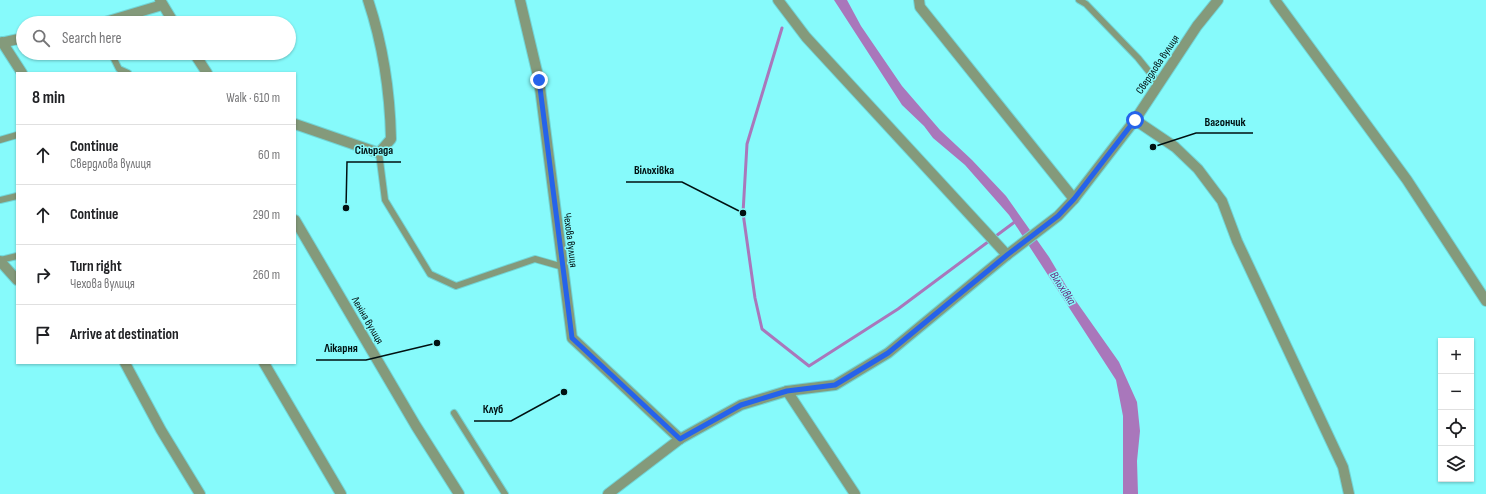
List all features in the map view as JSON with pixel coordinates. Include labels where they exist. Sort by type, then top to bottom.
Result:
[{"type":"street","points":[[296,124],[379,153],[392,139],[391,102],[378,29],[368,0]]},
{"type":"street","name":"Чехова вулиця","points":[[520,0],[539,80],[572,338],[680,439]]},
{"type":"street","points":[[778,0],[806,37],[1007,255]]},
{"type":"street","points":[[919,0],[920,7],[1074,199]]},
{"type":"street","name":"Свердлова вулиця","points":[[608,494],[680,439],[741,405],[787,391],[835,385],[888,353],[1007,255],[1058,216],[1074,199],[1135,120],[1197,26],[1218,0]]},
{"type":"street","points":[[1275,0],[1407,180],[1486,301]]},
{"type":"street","points":[[122,16],[161,2],[170,16]]},
{"type":"street","points":[[16,39],[1,42],[21,72]]},
{"type":"street","points":[[199,60],[206,72]]},
{"type":"street","points":[[1135,120],[1175,147],[1198,169],[1222,201],[1237,241],[1342,467],[1349,494]]},
{"type":"street","name":"Леніна вулиця","points":[[296,222],[416,426],[459,494]]},
{"type":"street","points":[[0,260],[16,279]]},
{"type":"street","points":[[126,364],[161,430],[200,494]]},
{"type":"street","points":[[265,364],[341,494]]},
{"type":"street","points":[[787,391],[855,494]]},
{"type":"lane","points":[[1079,0],[1086,4],[1138,58],[1158,84]]},
{"type":"lane","points":[[114,60],[119,70],[125,72]]},
{"type":"lane","points":[[0,140],[16,135]]},
{"type":"lane","points":[[379,153],[385,200],[430,274],[456,286],[535,259],[563,267]]},
{"type":"lane","points":[[0,200],[16,196]]},
{"type":"lane","points":[[0,260],[16,256]]},
{"type":"lane","points":[[454,413],[505,494]]},
{"type":"water","points":[[834,0],[847,0],[861,26],[902,86],[940,130],[972,160],[1006,196],[1049,257],[1071,294],[1119,362],[1137,402],[1140,431],[1137,461],[1138,494],[1123,494],[1123,416],[1116,380],[1009,215],[965,165],[933,138],[924,126],[902,105]]},
{"type":"waterway","name":"Вільхівка","points":[[782,28],[747,144],[743,213],[755,298],[762,329],[809,366],[898,309],[1016,221]]},
{"type":"place","name":"Вагончик","points":[[1153,147]]},
{"type":"place","name":"Сільрада","points":[[346,208]]},
{"type":"place","name":"Вільхівка","points":[[743,213]]},
{"type":"place","name":"Лікарня","points":[[437,343]]},
{"type":"place","name":"Клуб","points":[[564,392]]},
{"type":"route","points":[[539,80],[572,338],[680,439],[741,405],[787,391],[835,385],[888,353],[1007,255],[1058,216],[1074,199],[1135,120]]}]
